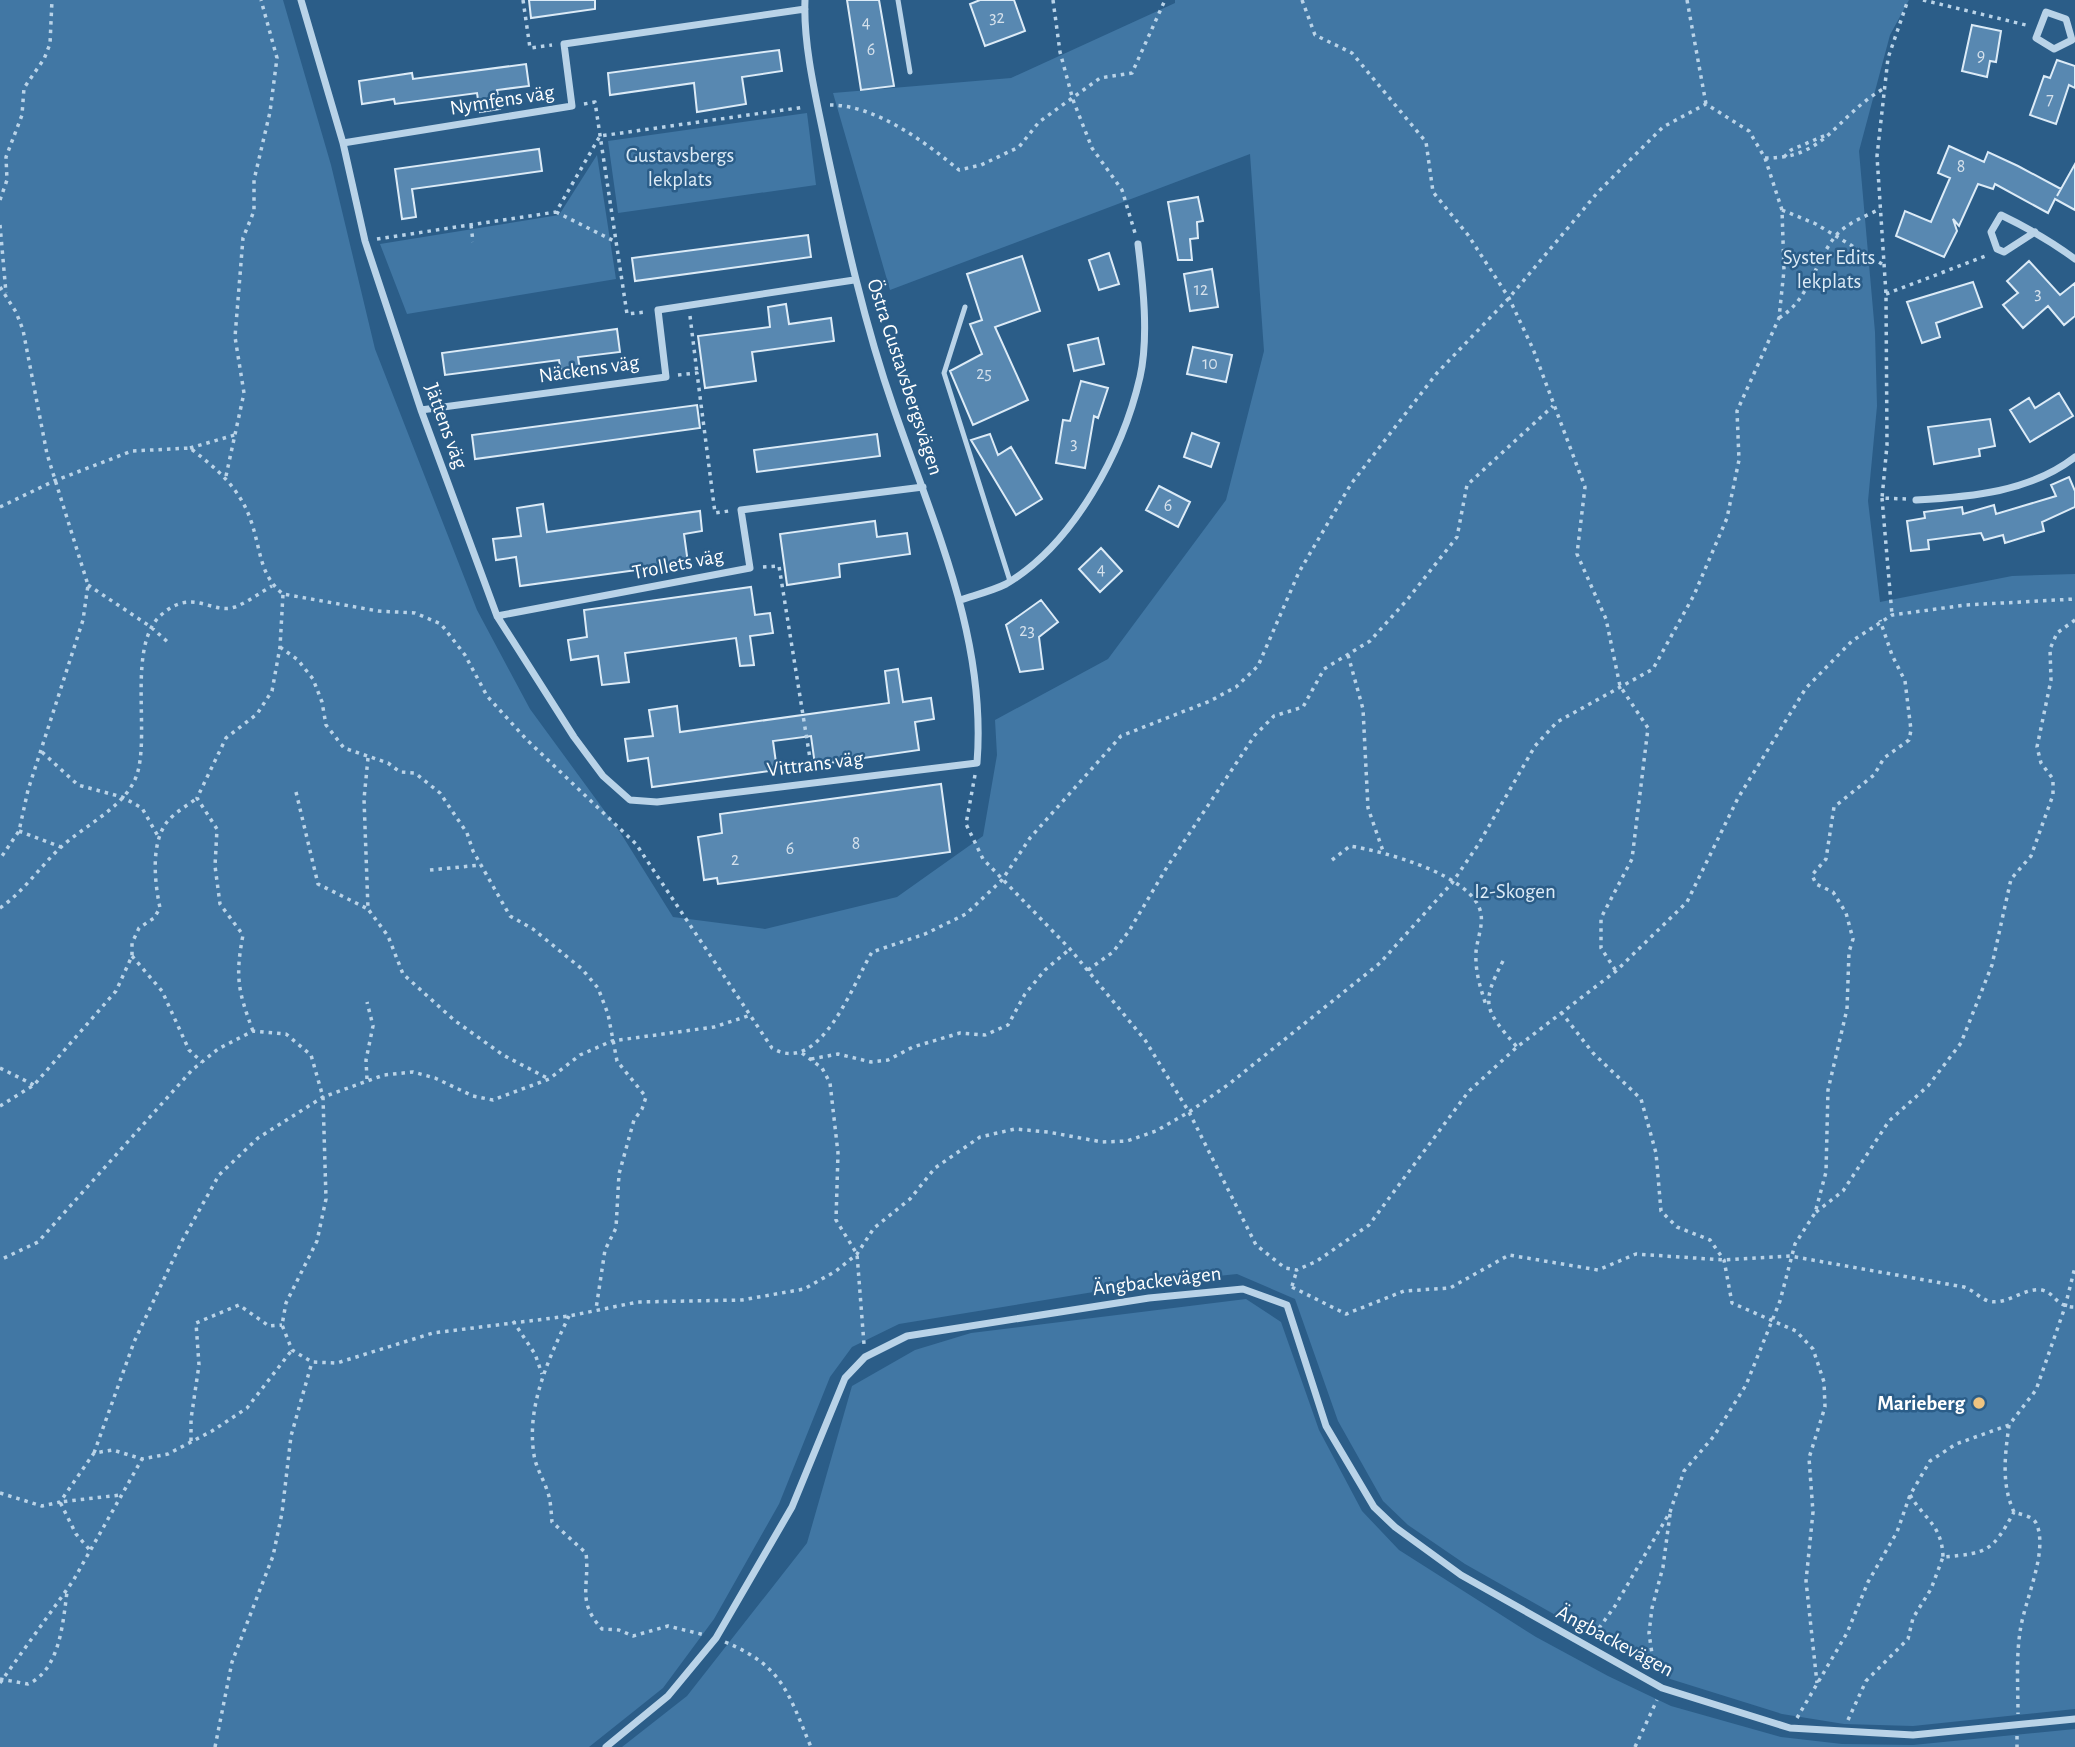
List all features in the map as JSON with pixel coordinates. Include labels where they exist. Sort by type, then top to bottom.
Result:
[{"type":"street","name":"Jättens väg","points":[[301,0],[343,143],[365,241],[421,410],[497,616],[574,737],[603,776],[630,800],[657,802]]},
{"type":"street","name":"Östra Gustavsbergsvägen","points":[[805,0],[818,105],[854,280],[894,409],[961,600],[980,728],[977,762]]},
{"type":"street","points":[[564,44],[805,9]]},
{"type":"street","points":[[2046,12],[2066,19],[2073,40],[2054,49],[2036,38],[2046,12]]},
{"type":"street","name":"Nymfens väg","points":[[343,143],[572,106],[564,44]]},
{"type":"street","points":[[2035,232],[2004,252],[1997,248],[1991,233],[2001,215],[2035,232],[2075,259]]},
{"type":"street","points":[[961,600],[1010,581],[1042,555],[1072,521],[1100,481],[1125,425],[1141,375],[1144,306],[1138,244]]},
{"type":"street","points":[[658,310],[854,280]]},
{"type":"street","name":"Näckens väg","points":[[421,410],[666,377],[658,310]]},
{"type":"street","points":[[1916,500],[1992,494],[2058,470],[2075,457]]},
{"type":"street","points":[[741,510],[923,487]]},
{"type":"street","name":"Trollets väg","points":[[497,616],[750,568],[741,510]]},
{"type":"street","name":"Vittrans väg","points":[[657,802],[977,762]]},
{"type":"street","name":"Ängbackevägen","points":[[606,1747],[668,1696],[716,1638],[792,1507],[845,1378],[865,1357],[907,1336],[1149,1298],[1243,1289],[1287,1305],[1326,1426],[1374,1507],[1395,1527],[1461,1575],[1654,1684],[1790,1728],[1913,1735],[2075,1719]]},
{"type":"lane","points":[[898,0],[910,72]]},
{"type":"lane","name":"Östra Gustavsbergsvägen","points":[[965,307],[944,373],[1010,581]]},
{"type":"path","points":[[0,200],[7,180],[6,157],[22,115],[24,88],[44,59],[50,44],[52,0]]},
{"type":"path","points":[[226,476],[238,434],[244,393],[235,337],[243,238],[254,211],[254,180],[270,112],[277,58],[261,0]]},
{"type":"path","points":[[523,0],[530,48],[564,44]]},
{"type":"path","points":[[1053,0],[1060,52],[1073,100],[1092,148],[1122,190],[1138,244]]},
{"type":"path","points":[[600,136],[818,105],[848,105],[878,117],[932,148],[959,170],[981,165],[1018,148],[1039,122],[1100,78],[1132,73],[1165,0]]},
{"type":"path","points":[[1302,0],[1315,35],[1352,53],[1426,142],[1433,192],[1468,235],[1509,298],[1533,349],[1585,487],[1577,554],[1606,619],[1620,686],[1648,728],[1632,859],[1601,918],[1601,948],[1616,971]]},
{"type":"path","points":[[0,1260],[38,1242],[155,1109],[202,1062],[218,1049],[253,1031],[286,1034],[311,1055],[323,1097],[326,1199],[317,1241],[286,1303],[282,1325],[292,1350],[312,1362],[337,1363],[433,1334],[513,1321],[569,1316],[638,1302],[742,1300],[804,1289],[857,1254],[874,1228],[910,1199],[934,1168],[980,1137],[1015,1129],[1102,1142],[1127,1141],[1156,1132],[1229,1084],[1380,963],[1452,883],[1478,845],[1535,746],[1557,722],[1653,670],[1694,595],[1722,531],[1739,460],[1737,411],[1779,318],[1784,270],[1782,210],[1765,159],[1749,131],[1706,104],[1687,0]]},
{"type":"path","points":[[1892,615],[1882,498],[1887,445],[1886,295],[1877,156],[1888,58],[1908,0]]},
{"type":"path","points":[[1923,0],[2039,29]]},
{"type":"path","points":[[1765,159],[1783,159],[1816,147],[1863,100],[1883,89]]},
{"type":"path","points":[[572,106],[595,102],[627,314],[658,310]]},
{"type":"path","points":[[190,447],[226,476],[251,519],[264,571],[272,586],[283,594],[378,611],[415,613],[441,624],[465,655],[487,696],[527,740],[636,844],[772,1048],[784,1055],[802,1053],[830,1029],[872,952],[925,934],[966,914],[1002,880],[1030,838],[1121,736],[1210,701],[1236,687],[1258,666],[1299,572],[1351,484],[1437,373],[1509,298],[1598,192],[1663,127],[1706,104]]},
{"type":"path","points":[[556,212],[600,136]]},
{"type":"path","points":[[1779,318],[1789,312],[1812,279],[1835,236],[1881,209]]},
{"type":"path","points":[[1782,210],[1816,224],[1882,264]]},
{"type":"path","points":[[365,241],[556,212],[616,242]]},
{"type":"path","points":[[0,225],[6,265],[6,295]]},
{"type":"path","points":[[471,225],[473,242]]},
{"type":"path","points":[[1886,295],[1992,254],[1997,248]]},
{"type":"path","points":[[0,287],[23,330],[54,481],[88,585],[79,632],[28,790],[19,831],[0,859]]},
{"type":"path","points":[[689,305],[715,513],[741,510]]},
{"type":"path","points":[[666,377],[697,373]]},
{"type":"path","points":[[1088,970],[1113,952],[1129,931],[1167,867],[1255,735],[1274,716],[1303,707],[1324,669],[1370,641],[1457,537],[1467,485],[1553,406]]},
{"type":"path","points":[[0,507],[54,481],[132,451],[190,447],[238,434]]},
{"type":"path","points":[[1882,498],[1916,500]]},
{"type":"path","points":[[750,568],[779,566],[814,781]]},
{"type":"path","points":[[88,585],[151,627],[170,644]]},
{"type":"path","points":[[0,908],[16,897],[61,847],[121,797],[138,771],[143,720],[142,677],[151,627],[161,615],[181,602],[234,607],[272,586]]},
{"type":"path","points":[[0,1106],[34,1085],[116,991],[132,956],[132,943],[139,928],[154,918],[160,908],[156,869],[159,839],[167,822],[197,798],[226,738],[257,714],[272,691],[280,647],[283,594]]},
{"type":"path","points":[[977,762],[966,824],[984,859],[1070,949],[1145,1040],[1189,1112],[1256,1245],[1285,1268],[1297,1270],[1326,1255],[1369,1225],[1469,1091],[1517,1046],[1616,971],[1687,902],[1738,798],[1806,688],[1852,641],[1880,620],[1892,615],[1966,605],[2075,598]]},
{"type":"path","points":[[1586,1645],[1615,1606],[1670,1512],[1684,1471],[1714,1436],[1745,1385],[1772,1323],[1790,1256],[1815,1213],[1826,1172],[1828,1090],[1847,1009],[1849,952],[1853,939],[1846,914],[1833,892],[1816,884],[1812,875],[1826,859],[1834,807],[1874,775],[1884,758],[1909,740],[1912,730],[1905,681],[1892,655],[1880,620]]},
{"type":"path","points":[[1815,1213],[1843,1191],[1889,1121],[1928,1086],[1961,1042],[1992,965],[2011,879],[2031,856],[2053,795],[2053,779],[2041,763],[2037,747],[2051,680],[2050,649],[2057,633],[2075,620]]},
{"type":"path","points":[[280,647],[298,660],[313,679],[323,702],[326,725],[344,748],[388,763],[400,772],[415,773],[440,793],[467,833],[481,865],[510,916],[533,929],[582,970],[598,988],[608,1014],[617,1061],[646,1097],[634,1120],[618,1174],[616,1228],[605,1250],[596,1309]]},
{"type":"path","points":[[1348,655],[1363,709],[1368,808],[1383,852]]},
{"type":"path","points":[[42,752],[78,785],[121,797],[142,808],[159,839]]},
{"type":"path","points":[[368,909],[364,799],[369,758]]},
{"type":"path","points":[[296,792],[318,884],[368,909],[388,936],[403,974],[454,1020],[493,1048],[549,1079]]},
{"type":"path","points":[[197,798],[217,829],[215,866],[220,904],[243,935],[236,969],[243,1003],[253,1031]]},
{"type":"path","points":[[19,831],[61,847]]},
{"type":"path","points":[[1332,860],[1350,846],[1383,852],[1404,858],[1470,895],[1481,914],[1476,953],[1478,980],[1494,1020],[1517,1046]]},
{"type":"path","points":[[430,870],[481,865]]},
{"type":"path","points":[[811,1059],[838,1054],[871,1062],[888,1060],[913,1047],[960,1033],[985,1035],[1008,1025],[1025,995],[1045,970],[1070,949]]},
{"type":"path","points":[[132,956],[162,991],[188,1050],[202,1062]]},
{"type":"path","points":[[1486,1005],[1490,985],[1503,961]]},
{"type":"path","points":[[367,1002],[373,1026],[366,1060],[367,1079]]},
{"type":"path","points":[[1561,1012],[1593,1054],[1641,1099],[1656,1153],[1661,1211],[1677,1227],[1710,1240],[1724,1260],[1732,1303],[1772,1323],[1796,1331],[1813,1349],[1824,1382],[1825,1407],[1810,1458],[1813,1512],[1806,1581],[1817,1683]]},
{"type":"path","points":[[60,1502],[94,1453],[134,1342],[183,1241],[219,1175],[258,1138],[323,1097],[367,1079],[412,1072],[435,1077],[473,1096],[494,1100],[549,1079],[580,1055],[612,1041],[713,1027],[751,1015]]},
{"type":"path","points":[[802,1053],[822,1068],[830,1083],[838,1153],[836,1220],[857,1254],[865,1357]]},
{"type":"path","points":[[0,1068],[34,1085]]},
{"type":"path","points":[[1297,1270],[1292,1287],[1346,1314],[1405,1291],[1450,1288],[1509,1255],[1598,1270],[1636,1254],[1724,1260],[1790,1256],[1965,1287],[1988,1301],[2040,1290],[2065,1307],[2075,1307]]},
{"type":"path","points":[[1790,1728],[1847,1633],[1868,1582],[1897,1532],[1910,1495],[1930,1461],[1956,1444],[2008,1425],[2036,1390],[2065,1307],[2075,1267]]},
{"type":"path","points":[[191,1441],[191,1419],[200,1365],[196,1323],[204,1316],[239,1305],[269,1326],[282,1325]]},
{"type":"path","points":[[569,1316],[542,1374],[533,1427],[534,1454],[541,1480],[547,1489],[552,1522],[586,1553],[584,1597],[589,1615],[602,1629],[619,1630],[633,1636],[668,1626],[716,1638],[751,1653],[775,1672],[789,1695],[811,1747]]},
{"type":"path","points":[[513,1321],[535,1354],[542,1374]]},
{"type":"path","points":[[94,1453],[113,1450],[142,1459],[168,1454],[247,1408],[292,1350]]},
{"type":"path","points":[[215,1747],[232,1662],[273,1556],[282,1513],[291,1436],[312,1362]]},
{"type":"path","points":[[2008,1425],[2004,1467],[2009,1500],[2014,1512]]},
{"type":"path","points":[[67,1590],[58,1646],[43,1674],[28,1684],[1,1681],[67,1590],[142,1459]]},
{"type":"path","points":[[0,1493],[42,1506],[120,1495]]},
{"type":"path","points":[[1843,1732],[1866,1681],[1908,1639],[1913,1619],[1931,1589],[1943,1557],[1943,1541],[1937,1527],[1918,1509],[1910,1495]]},
{"type":"path","points":[[60,1502],[76,1534],[89,1549]]},
{"type":"path","points":[[1654,1684],[1654,1655],[1649,1633],[1652,1608],[1663,1567],[1670,1512]]},
{"type":"path","points":[[1943,1557],[1978,1554],[1998,1542],[2014,1512]]},
{"type":"path","points":[[2014,1512],[2032,1517],[2037,1525],[2038,1570],[2028,1594],[2020,1634],[2017,1725]]},
{"type":"path","points":[[1635,1747],[1662,1688]]},
{"type":"green space","name":"I2-Skogen","points":[[0,0],[283,0],[331,165],[375,349],[477,610],[530,709],[620,832],[673,917],[765,929],[897,897],[983,836],[997,755],[995,720],[1108,659],[1226,500],[1264,351],[1250,154],[890,290],[833,93],[1011,78],[1175,3],[1175,0],[1909,0],[1890,35],[1859,151],[1875,332],[1877,406],[1868,501],[1880,602],[2012,576],[2075,574],[2075,1709],[1913,1726],[1844,1724],[1782,1714],[1667,1678],[1465,1564],[1408,1525],[1383,1501],[1338,1421],[1295,1299],[1237,1274],[1142,1284],[899,1324],[852,1347],[830,1377],[779,1504],[714,1619],[663,1688],[589,1747],[0,1747]]},
{"type":"green space","name":"Gustavsbergs lekplats","points":[[807,113],[816,185],[618,213],[608,141]]},
{"type":"green space","points":[[597,155],[616,279],[407,314],[380,244],[559,215]]},
{"type":"green space","points":[[1246,1299],[1281,1322],[1319,1430],[1362,1511],[1399,1550],[1536,1637],[1608,1676],[1671,1706],[1781,1737],[1842,1744],[1913,1745],[2075,1729],[2075,1747],[622,1747],[687,1696],[807,1543],[852,1386],[915,1350],[971,1333]]},
{"type":"building","points":[[529,0],[595,0],[595,9],[531,18]]},
{"type":"building","points":[[847,0],[879,0],[894,86],[861,90]]},
{"type":"building","points":[[980,0],[1014,0],[1025,31],[985,46],[970,4]]},
{"type":"building","points":[[1972,25],[2001,31],[1996,62],[1990,61],[1987,77],[1962,71]]},
{"type":"building","points":[[779,50],[782,71],[742,77],[746,104],[697,112],[694,83],[610,95],[608,73]]},
{"type":"building","points":[[2057,60],[2075,66],[2075,88],[2069,85],[2056,124],[2030,115],[2044,76],[2050,78]]},
{"type":"building","points":[[526,64],[529,86],[497,90],[500,109],[480,112],[477,93],[395,104],[394,99],[362,104],[359,81],[412,73],[413,79]]},
{"type":"building","points":[[1949,146],[1984,162],[1988,152],[2061,189],[2075,164],[2075,210],[2055,199],[2048,213],[1995,184],[1993,189],[1978,184],[1959,226],[1953,219],[1957,231],[1944,257],[1896,236],[1905,211],[1931,222],[1950,178],[1938,173]]},
{"type":"building","points":[[539,149],[542,171],[412,189],[416,217],[402,219],[395,169]]},
{"type":"building","points":[[1198,197],[1203,221],[1197,222],[1198,238],[1190,239],[1192,260],[1178,260],[1168,202]]},
{"type":"building","points":[[808,235],[811,257],[635,281],[632,258]]},
{"type":"building","points":[[1109,253],[1119,284],[1099,290],[1089,260]]},
{"type":"building","points":[[1022,256],[1040,311],[995,327],[1028,400],[973,425],[950,371],[982,354],[970,324],[982,320],[967,274]]},
{"type":"building","points":[[2029,261],[2060,295],[2075,283],[2075,316],[2064,325],[2048,306],[2023,328],[2003,305],[2018,293],[2007,281]]},
{"type":"building","points":[[1212,269],[1218,307],[1190,311],[1184,274]]},
{"type":"building","points":[[1973,282],[1982,307],[1936,323],[1940,337],[1922,343],[1907,302]]},
{"type":"building","points":[[786,304],[789,324],[831,318],[834,341],[752,352],[756,381],[705,388],[698,336],[770,327],[768,307]]},
{"type":"building","points":[[617,329],[620,352],[578,357],[581,376],[562,378],[559,360],[445,375],[442,353]]},
{"type":"building","points":[[1098,338],[1104,364],[1074,371],[1068,345]]},
{"type":"building","points":[[1193,347],[1232,355],[1226,382],[1187,374]]},
{"type":"building","points":[[1081,381],[1108,388],[1098,418],[1094,416],[1085,468],[1056,463],[1063,420],[1070,421]]},
{"type":"building","points":[[2059,393],[2073,416],[2030,442],[2010,410],[2029,398],[2035,408]]},
{"type":"building","points":[[697,405],[700,428],[475,459],[472,435]]},
{"type":"building","points":[[1990,419],[1995,446],[1979,449],[1980,456],[1934,464],[1928,427]]},
{"type":"building","points":[[1192,433],[1219,443],[1211,467],[1184,457]]},
{"type":"building","points":[[877,434],[880,456],[757,472],[754,450]]},
{"type":"building","points":[[990,434],[998,455],[1011,447],[1042,499],[1016,515],[971,440]]},
{"type":"building","points":[[2069,477],[2075,491],[2075,507],[2042,522],[2044,531],[2005,543],[2003,535],[1984,540],[1981,533],[1928,540],[1929,549],[1911,551],[1907,521],[1925,518],[1924,512],[1962,507],[1963,514],[1994,505],[1996,514],[2056,496],[2051,485]]},
{"type":"building","points":[[1159,486],[1190,502],[1178,527],[1146,510]]},
{"type":"building","points":[[543,504],[547,532],[700,511],[702,531],[684,534],[688,563],[520,586],[516,557],[496,560],[493,539],[521,536],[517,508]]},
{"type":"building","points":[[875,521],[877,537],[907,533],[910,554],[839,564],[840,577],[787,585],[780,534]]},
{"type":"building","points":[[1101,548],[1122,571],[1100,592],[1079,569]]},
{"type":"building","points":[[751,587],[755,615],[770,613],[773,633],[750,636],[754,665],[740,666],[736,638],[625,653],[629,682],[602,685],[598,656],[571,660],[568,640],[587,637],[584,610]]},
{"type":"building","points":[[1041,600],[1058,622],[1039,637],[1043,669],[1020,672],[1006,625]]},
{"type":"building","points":[[898,669],[903,702],[931,698],[934,719],[915,722],[919,750],[815,765],[811,736],[773,741],[777,770],[652,787],[648,758],[628,761],[625,739],[653,736],[649,710],[677,706],[680,732],[889,703],[885,671]]},
{"type":"building","points":[[941,784],[950,852],[718,884],[717,878],[704,880],[698,837],[722,833],[720,814]]},
{"type":"place","name":"Marieberg","points":[[1979,1403]]},
{"type":"park label","name":"Syster Edits lekplats","points":[[1829,269]]}]
